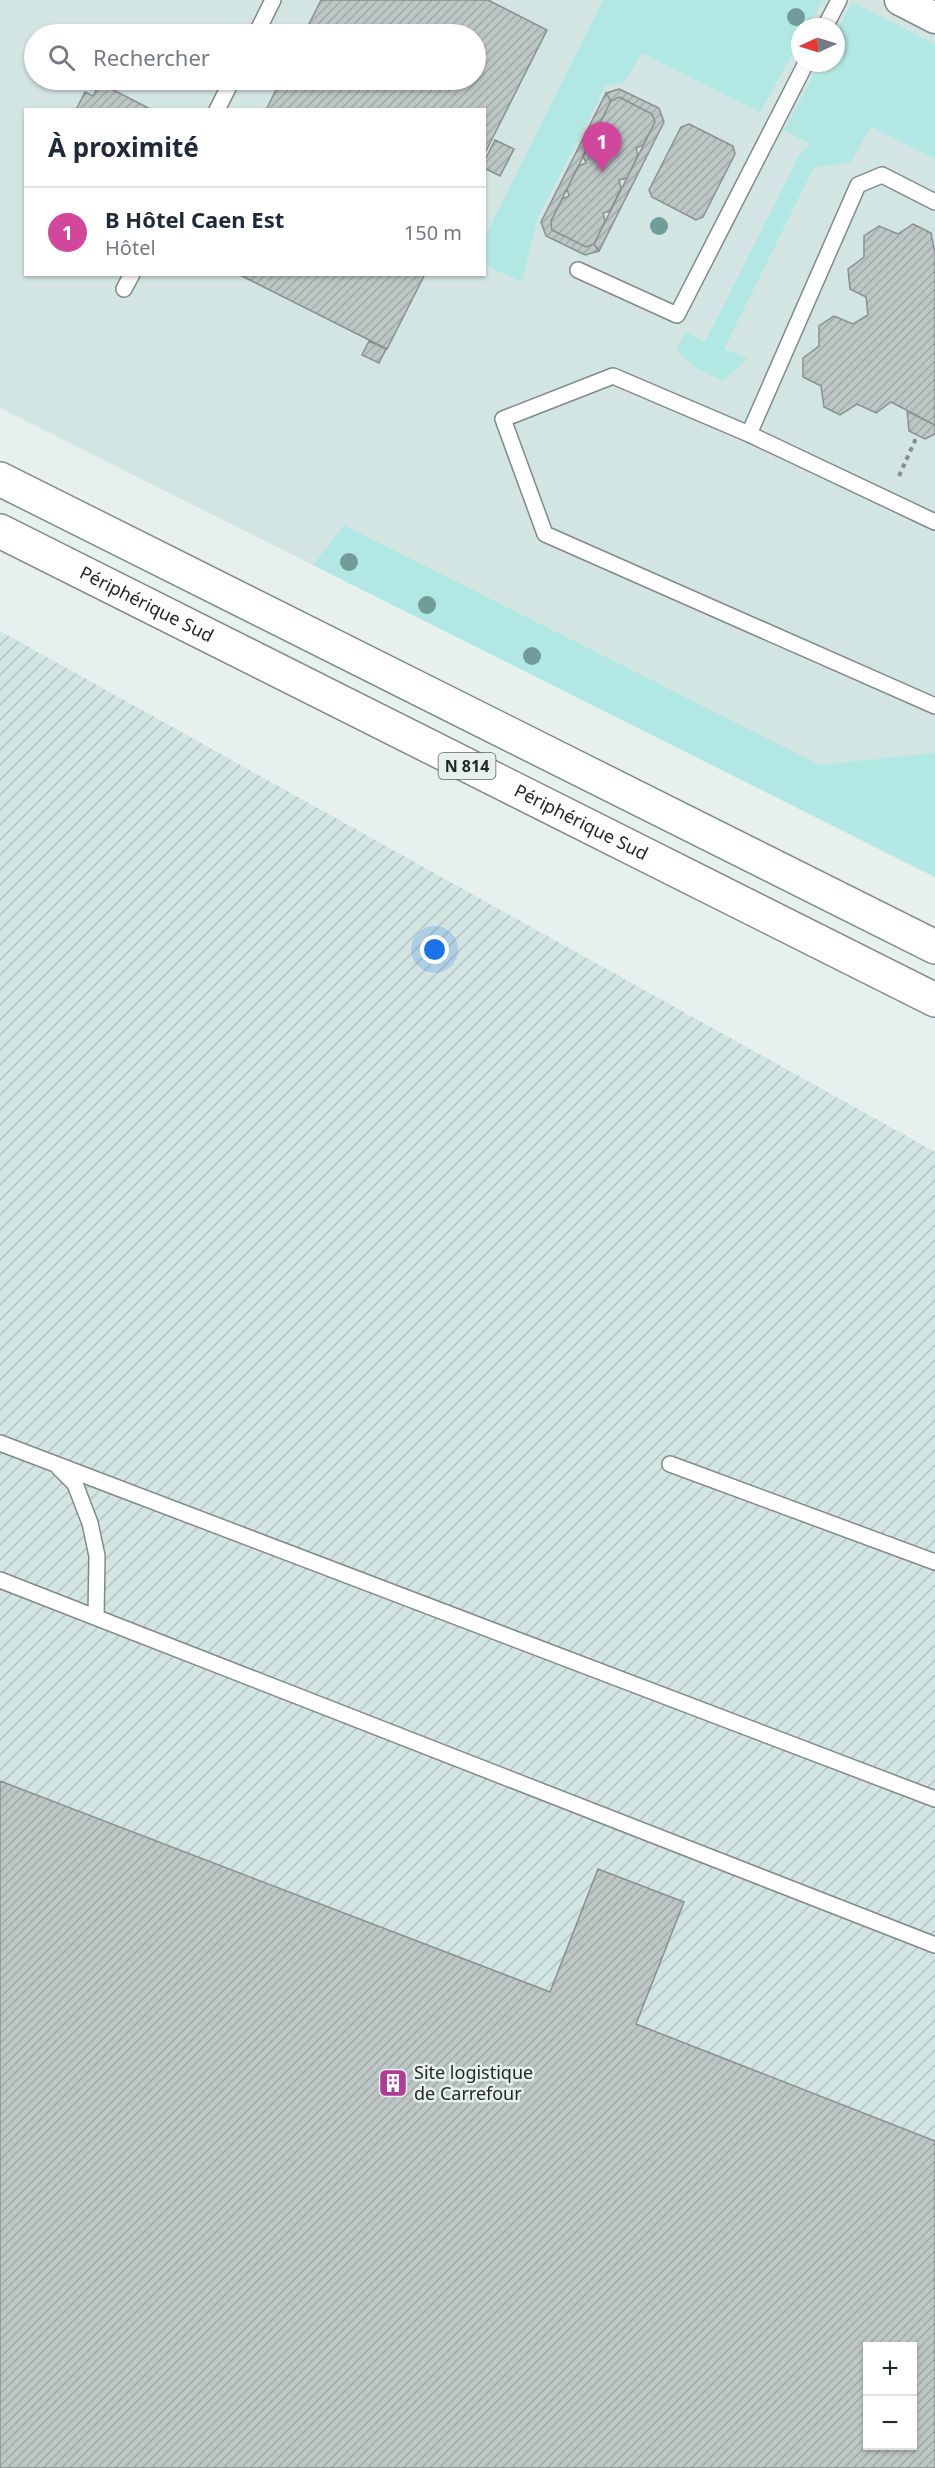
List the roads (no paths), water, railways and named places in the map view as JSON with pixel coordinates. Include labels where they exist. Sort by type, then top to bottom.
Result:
[{"type":"highway","name":"N 814","points":[[0,479],[935,947]]},
{"type":"highway","name":"Périphérique Sud","points":[[0,531],[935,1000]]},
{"type":"street","points":[[900,0],[935,18]]},
{"type":"lane","points":[[261,24],[273,0]]},
{"type":"lane","points":[[830,18],[839,0]]},
{"type":"lane","points":[[578,270],[677,315],[801,72]]},
{"type":"lane","points":[[218,108],[227,90]]},
{"type":"lane","points":[[749,434],[858,185],[882,175],[935,202]]},
{"type":"lane","points":[[124,290],[131,276]]},
{"type":"lane","points":[[935,522],[749,434],[613,376],[503,419],[545,534],[935,706]]},
{"type":"lane","points":[[0,1443],[935,1799]]},
{"type":"lane","points":[[55,1464],[75,1484],[90,1523],[98,1556],[96,1617]]},
{"type":"lane","points":[[670,1464],[935,1562]]},
{"type":"lane","points":[[0,1580],[935,1945]]},
{"type":"place","name":"B Hôtel Caen Est","points":[[602,172]]},
{"type":"place","name":"Site logistique de Carrefour","points":[[393,2083]]}]
